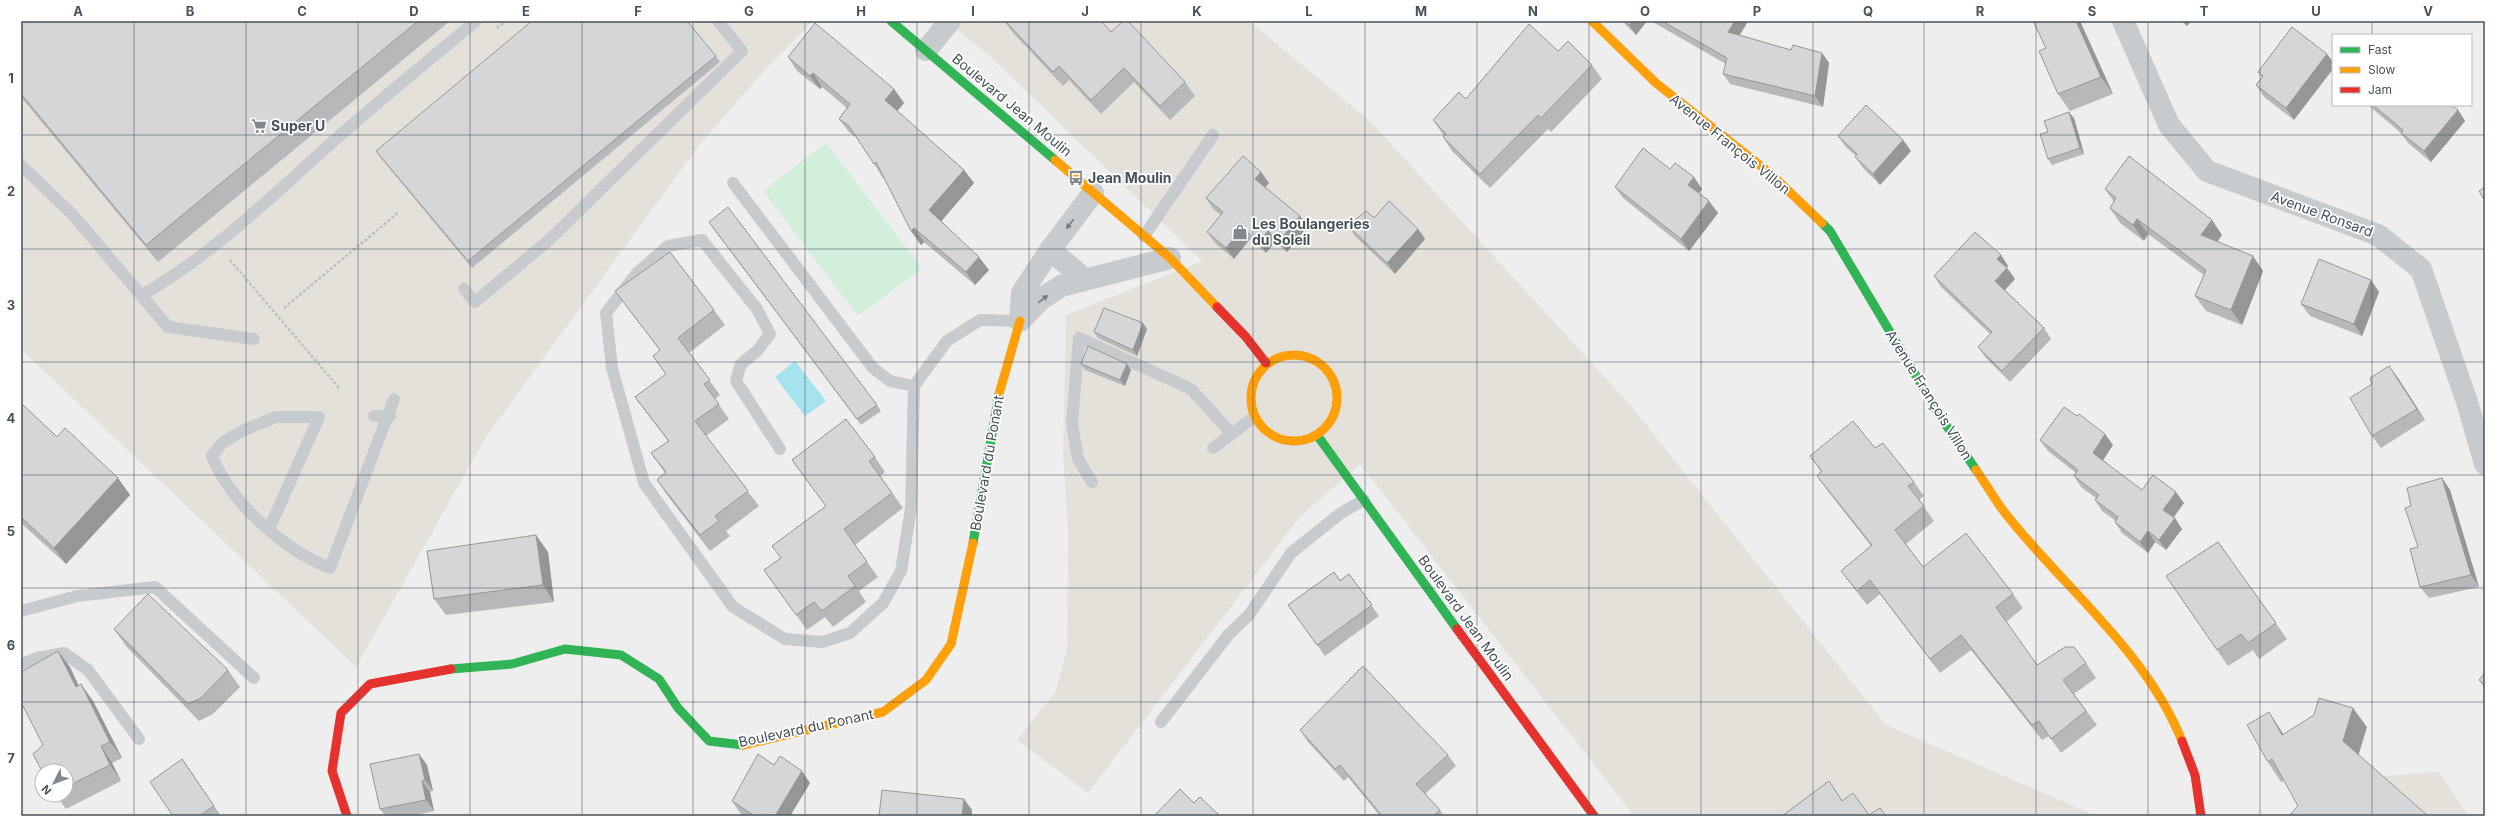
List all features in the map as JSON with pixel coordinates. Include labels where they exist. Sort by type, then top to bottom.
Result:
[{"type":"street","name":"Boulevard Jean Moulin","points":[[891,21],[1170,258],[1246,337],[1266,363]]},
{"type":"street","points":[[926,50],[950,21]]},
{"type":"street","name":"Avenue François Villon","points":[[1592,21],[1656,83],[1772,174],[1830,232],[1940,416],[2005,513],[2111,631],[2170,712],[2195,775],[2202,811],[2201,816]]},
{"type":"street","name":"Avenue Ronsard","points":[[2123,21],[2169,125],[2207,171],[2378,234],[2421,269],[2467,402],[2485,464]]},
{"type":"street","name":"Boulevard du Ponant","points":[[347,816],[332,771],[341,713],[370,684],[436,670],[512,664],[565,650],[621,655],[659,679],[678,708],[710,741],[742,745],[883,712],[926,680],[951,644],[968,574],[996,404],[1020,321],[1022,293],[1050,250],[1093,192]]},
{"type":"street","points":[[1050,250],[1085,279]]},
{"type":"street","name":"Boulevard du Ponant","points":[[1020,321],[1040,300],[1061,286],[1170,258]]},
{"type":"street","points":[[1288,354],[1311,357],[1330,372],[1338,395],[1333,418],[1317,435],[1304,441],[1289,442],[1275,437],[1263,429],[1254,417],[1250,403],[1251,388],[1256,375],[1266,363],[1288,354]]},
{"type":"street","name":"Boulevard Jean Moulin","points":[[1317,435],[1594,816]]},
{"type":"lane","points":[[142,295],[173,278],[218,245],[376,104],[476,21]]},
{"type":"lane","points":[[464,289],[475,302],[549,240],[742,51],[718,21]]},
{"type":"lane","points":[[1144,236],[1213,134]]},
{"type":"lane","points":[[21,165],[73,216],[168,327],[254,339]]},
{"type":"lane","points":[[733,183],[873,368],[890,381],[914,386]]},
{"type":"lane","points":[[780,449],[736,381],[741,364],[758,350],[770,334],[757,309],[702,240],[668,246],[637,273],[606,313],[612,368],[644,483],[733,607],[784,639],[822,642],[850,633],[883,603],[901,571],[911,508],[914,386],[947,341],[980,320],[1020,321]]},
{"type":"lane","points":[[1092,482],[1078,459],[1072,423],[1079,338],[1191,389],[1231,433]]},
{"type":"lane","points":[[269,529],[319,417],[276,417],[242,431],[222,443],[212,456],[219,474],[251,512],[269,529],[309,560],[330,568],[390,416],[394,399]]},
{"type":"lane","points":[[374,416],[390,416]]},
{"type":"lane","points":[[1213,448],[1254,417]]},
{"type":"lane","points":[[1161,722],[1229,634],[1249,615],[1291,553],[1342,513],[1364,500]]},
{"type":"lane","points":[[21,611],[77,596],[155,587],[254,678]]},
{"type":"lane","points":[[21,664],[37,658],[64,653],[88,670],[139,739]]},
{"type":"path","points":[[284,308],[399,212]]},
{"type":"path","points":[[218,245],[339,388]]},
{"type":"shaded area","points":[[21,21],[813,21],[764,71],[697,148],[486,437],[356,667],[21,349]]},
{"type":"shaded area","points":[[947,21],[1249,21],[1370,121],[1632,407],[1886,725],[2097,816],[1634,816],[1360,464],[1299,518],[1088,793],[1017,740],[1055,692],[1067,650],[1068,531],[1063,455],[1066,315],[1202,261],[992,58]]},
{"type":"shaded area","points":[[2439,772],[2469,816],[2284,816],[2367,777]]},
{"type":"green space","points":[[826,143],[922,268],[858,316],[763,191]]},
{"type":"water","points":[[795,361],[826,401],[805,416],[775,377]]},
{"type":"building","points":[[21,21],[418,21],[146,245],[21,94]]},
{"type":"building","points":[[532,21],[687,21],[716,56],[468,261],[376,151]]},
{"type":"building","points":[[1005,21],[1101,21],[1111,32],[1123,21],[1128,21],[1185,82],[1160,106],[1124,68],[1091,100],[1059,66],[1053,72]]},
{"type":"building","points":[[1625,21],[1632,21],[1629,25]]},
{"type":"building","points":[[1662,21],[1735,21],[1728,32],[1791,50],[1793,45],[1822,53],[1815,96],[1723,74],[1727,58]]},
{"type":"building","points":[[2033,21],[2076,21],[2101,77],[2058,94],[2039,51],[2046,48]]},
{"type":"building","points":[[815,23],[894,89],[885,100],[964,170],[929,210],[979,257],[966,272],[914,228],[911,231],[876,162],[874,164],[849,126],[839,119],[850,104],[813,73],[810,76],[788,57]]},
{"type":"building","points":[[1529,24],[1558,51],[1568,41],[1592,65],[1541,118],[1538,115],[1480,174],[1443,137],[1446,134],[1433,120],[1459,92],[1466,99]]},
{"type":"building","points":[[2292,27],[2327,54],[2286,108],[2256,85],[2263,76],[2258,72]]},
{"type":"building","points":[[1866,105],[1903,140],[1873,174],[1855,157],[1857,154],[1838,136]]},
{"type":"building","points":[[2374,106],[2452,106],[2458,110],[2424,151],[2401,133],[2403,130]]},
{"type":"building","points":[[2069,112],[2080,148],[2048,159],[2040,134],[2048,132],[2044,121]]},
{"type":"building","points":[[1643,148],[1670,169],[1675,163],[1694,177],[1688,185],[1709,201],[1681,239],[1615,187]]},
{"type":"building","points":[[1243,156],[1261,172],[1255,179],[1300,216],[1279,241],[1268,231],[1259,242],[1242,228],[1226,248],[1207,232],[1223,212],[1206,198]]},
{"type":"building","points":[[2129,156],[2212,220],[2201,235],[2253,256],[2231,310],[2195,296],[2206,270],[2137,219],[2133,225],[2110,208],[2116,198],[2105,189]]},
{"type":"building","points":[[2485,187],[2485,201],[2479,191]]},
{"type":"building","points":[[1389,201],[1418,229],[1387,263],[1348,226],[1366,211],[1374,218]]},
{"type":"building","points":[[728,207],[877,405],[857,419],[709,222]]},
{"type":"building","points":[[1975,232],[2001,255],[1997,259],[2007,268],[1995,281],[2044,328],[2002,371],[1978,347],[1992,332],[1934,276]]},
{"type":"building","points":[[670,252],[714,310],[678,338],[710,380],[704,384],[719,404],[695,421],[748,491],[715,516],[719,521],[700,535],[657,480],[666,472],[651,453],[669,441],[635,397],[666,374],[653,356],[660,350],[615,291]]},
{"type":"building","points":[[2319,259],[2371,280],[2354,324],[2301,304]]},
{"type":"building","points":[[1104,308],[1143,323],[1133,350],[1094,332]]},
{"type":"building","points":[[1088,346],[1127,364],[1120,380],[1081,364]]},
{"type":"building","points":[[2389,366],[2417,409],[2372,436],[2350,398],[2372,384],[2370,378]]},
{"type":"building","points":[[21,403],[57,437],[65,428],[118,478],[54,548],[21,517]]},
{"type":"building","points":[[2064,407],[2077,416],[2079,414],[2105,434],[2093,453],[2142,490],[2153,475],[2176,492],[2163,510],[2175,518],[2159,540],[2148,531],[2140,542],[2115,522],[2118,517],[2095,500],[2099,495],[2074,476],[2078,470],[2040,440]]},
{"type":"building","points":[[846,419],[875,457],[869,461],[892,493],[844,529],[867,562],[848,576],[855,586],[822,611],[814,602],[796,615],[764,570],[781,558],[772,546],[826,506],[792,460]]},
{"type":"building","points":[[1853,421],[1875,448],[1883,443],[1914,482],[1908,486],[1924,506],[1895,530],[1923,567],[1966,533],[2013,594],[1996,607],[2037,665],[2065,647],[2074,647],[2086,663],[2063,680],[2086,711],[2051,739],[2039,721],[2032,725],[1961,635],[1930,659],[1870,580],[1857,591],[1841,571],[1872,545],[1817,476],[1822,471],[1810,456]]},
{"type":"building","points":[[2442,478],[2471,575],[2420,587],[2410,549],[2418,547],[2405,508],[2411,506],[2407,488]]},
{"type":"building","points":[[536,535],[543,585],[434,599],[427,551]]},
{"type":"building","points":[[2218,542],[2276,623],[2248,643],[2241,634],[2217,650],[2166,576]]},
{"type":"building","points":[[1334,572],[1340,581],[1349,574],[1372,605],[1317,645],[1288,605]]},
{"type":"building","points":[[148,594],[228,670],[201,698],[188,704],[114,629]]},
{"type":"building","points":[[58,651],[76,687],[81,684],[110,742],[101,746],[110,765],[74,783],[74,763],[38,763],[33,754],[43,745],[21,702],[21,672]]},
{"type":"building","points":[[1363,666],[1448,755],[1416,784],[1440,810],[1433,816],[1382,816],[1340,765],[1335,769],[1300,730]]},
{"type":"building","points":[[2485,673],[2485,685],[2479,680]]},
{"type":"building","points":[[2319,698],[2353,708],[2343,741],[2428,816],[2289,816],[2298,806],[2272,759],[2268,762],[2247,725],[2269,712],[2282,735],[2314,715]]},
{"type":"building","points":[[419,754],[425,780],[422,781],[426,800],[380,809],[370,764]]},
{"type":"building","points":[[758,754],[774,765],[780,756],[802,771],[775,816],[755,816],[732,801]]},
{"type":"building","points":[[182,759],[214,806],[199,816],[173,816],[150,782]]},
{"type":"building","points":[[1829,781],[1842,801],[1853,793],[1869,815],[1880,808],[1886,816],[1782,816]]},
{"type":"building","points":[[1180,789],[1194,803],[1200,797],[1220,816],[1154,816]]},
{"type":"building","points":[[882,790],[964,799],[962,816],[879,816]]},
{"type":"traffic: fast","points":[[891,21],[1055,160]]},
{"type":"traffic: fast","points":[[1822,223],[1830,231],[1940,416],[1976,470]]},
{"type":"traffic: fast","points":[[973,543],[999,394]]},
{"type":"traffic: fast","points":[[1317,435],[1457,629]]},
{"type":"traffic: fast","points":[[451,669],[512,664],[565,649],[621,655],[659,679],[678,708],[709,741],[743,745]]},
{"type":"traffic: slow","points":[[1592,21],[1656,83],[1771,174],[1822,223]]},
{"type":"traffic: slow","points":[[1055,160],[1170,258],[1217,307]]},
{"type":"traffic: slow","points":[[999,394],[1020,321]]},
{"type":"traffic: slow","points":[[1286,355],[1302,355],[1311,358],[1325,367],[1334,381],[1337,390],[1337,398],[1337,406],[1334,415],[1325,429],[1311,438],[1302,441],[1286,441],[1270,434],[1263,429],[1258,422],[1251,406],[1251,390],[1258,374],[1263,367],[1270,362],[1286,355]]},
{"type":"traffic: slow","points":[[1976,470],[2001,508],[2028,541],[2126,649],[2166,708],[2182,741]]},
{"type":"traffic: slow","points":[[743,745],[883,712],[926,680],[951,644],[973,543]]},
{"type":"traffic: jam","points":[[1217,307],[1246,337],[1266,363]]},
{"type":"traffic: jam","points":[[1457,629],[1594,816]]},
{"type":"traffic: jam","points":[[347,816],[332,771],[341,713],[370,684],[451,669]]},
{"type":"traffic: jam","points":[[2182,741],[2195,775],[2201,816]]},
{"type":"place","name":"Super U","points":[[259,126]]},
{"type":"place","name":"Jean Moulin","points":[[1076,178]]},
{"type":"place","name":"Les Boulangeries du Soleil","points":[[1240,232]]}]
